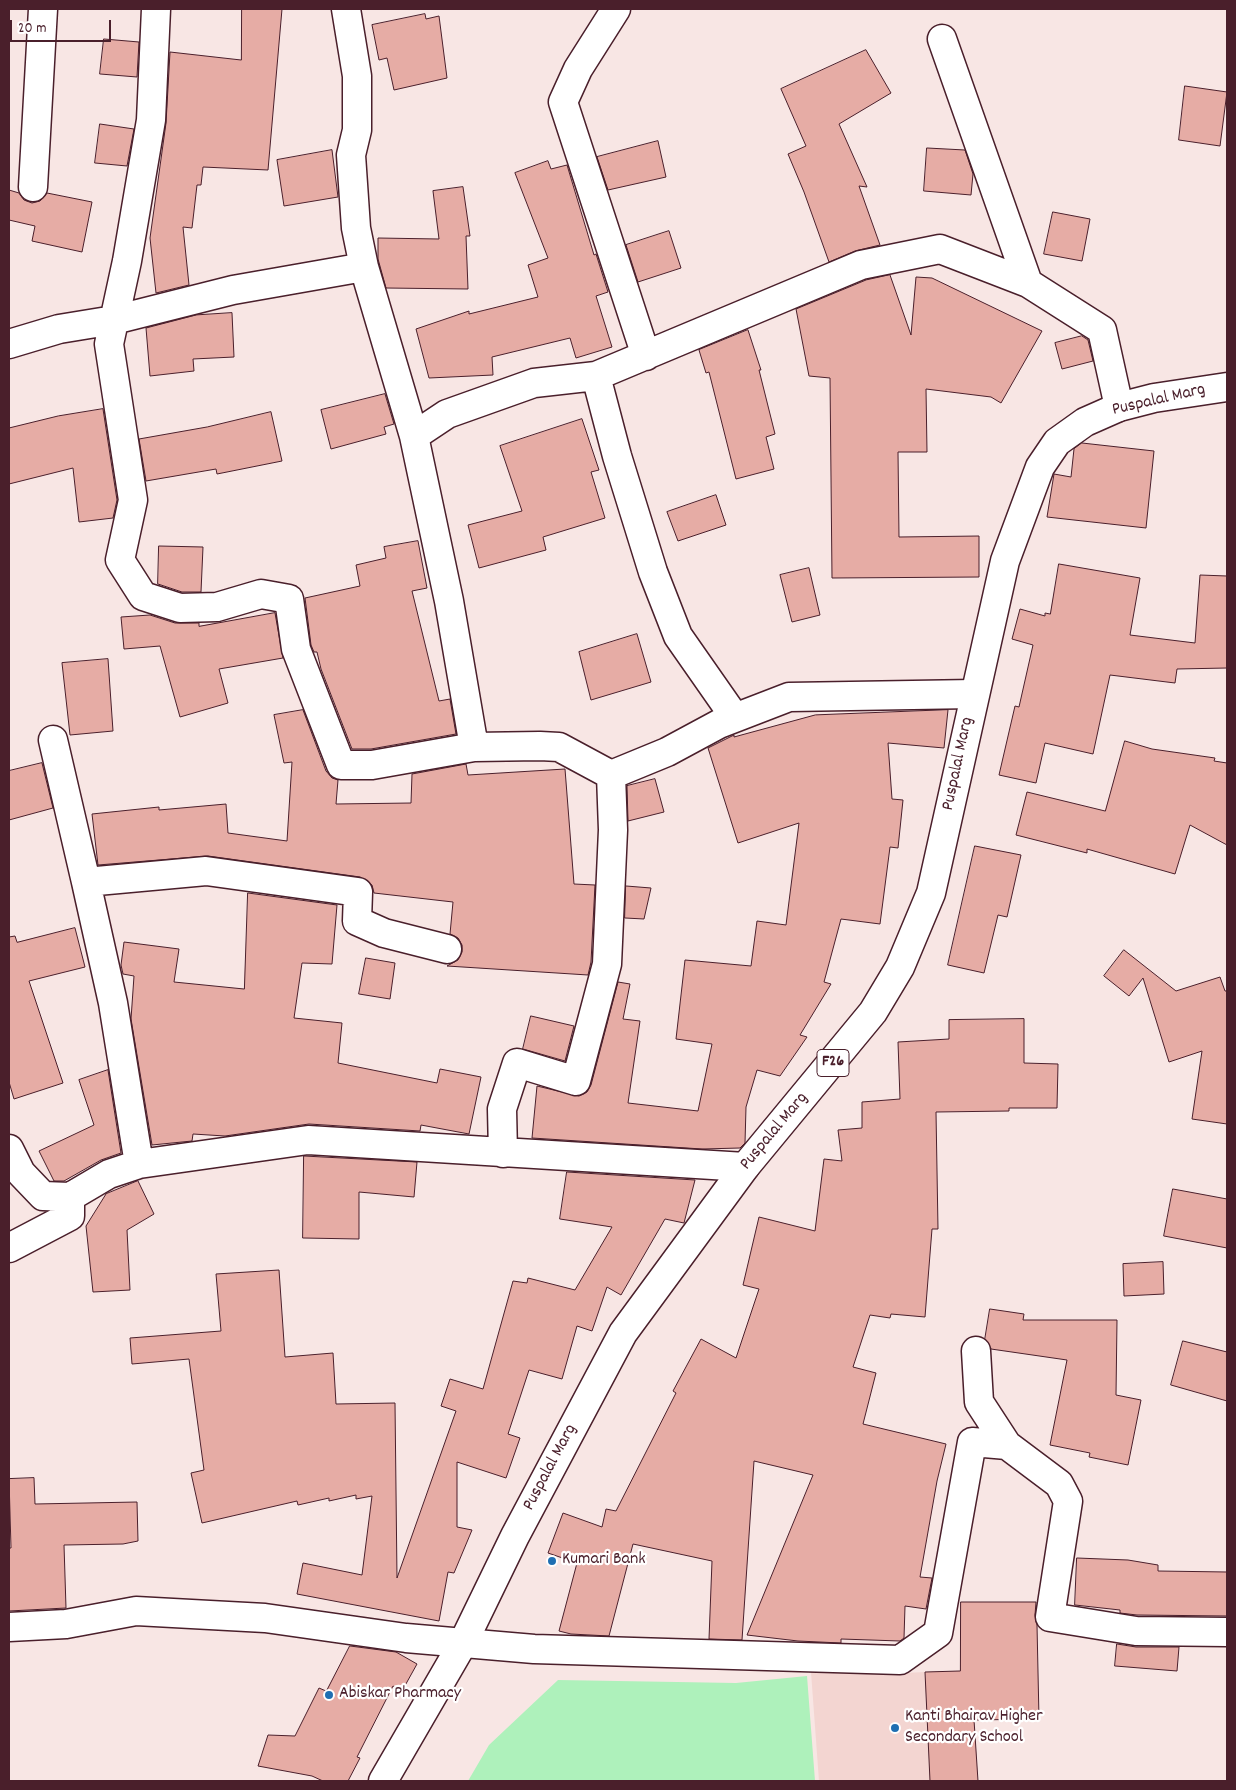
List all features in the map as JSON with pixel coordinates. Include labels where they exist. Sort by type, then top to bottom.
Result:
[{"type":"street","points":[[33,187],[43,9]]},
{"type":"street","points":[[156,9],[151,120],[128,261],[109,344],[133,500],[120,560],[143,596],[180,608],[217,607],[261,594],[289,599],[296,649],[341,765],[372,765],[474,747],[559,747],[611,775]]},
{"type":"street","points":[[346,9],[357,76],[357,130],[351,155],[356,228],[364,267],[414,436],[449,601],[474,747]]},
{"type":"street","points":[[616,9],[578,69],[563,102],[646,356]]},
{"type":"street","points":[[942,39],[1028,283]]},
{"type":"street","points":[[414,436],[447,414],[534,383],[596,376],[861,265],[940,249],[1028,283],[1102,330],[1119,407]]},
{"type":"street","points":[[9,344],[59,329],[114,320],[234,290],[364,267]]},
{"type":"street","points":[[596,376],[625,483],[653,572],[678,636],[729,708]]},
{"type":"street","name":"Puspalal Marg","points":[[383,1781],[463,1643],[515,1536],[623,1333],[746,1167],[873,1012],[900,967],[931,894],[1005,561],[1040,467],[1057,442],[1085,422],[1119,407],[1154,398],[1227,387]]},
{"type":"street","points":[[611,775],[667,752],[719,724],[789,697],[974,694]]},
{"type":"street","points":[[53,740],[113,1003],[139,1164]]},
{"type":"street","points":[[503,1153],[502,1109],[518,1063],[576,1081],[607,964],[613,830],[611,775]]},
{"type":"street","points":[[86,882],[206,871],[358,892],[357,921],[384,932],[447,949]]},
{"type":"street","points":[[9,1149],[21,1173],[43,1196],[70,1197],[109,1174],[139,1164],[308,1140],[746,1167]]},
{"type":"street","points":[[9,1248],[70,1216],[70,1197]]},
{"type":"street","points":[[976,1351],[979,1402],[1007,1445],[1059,1484],[1068,1501],[1050,1617],[1136,1631],[1227,1632]]},
{"type":"street","points":[[9,1627],[66,1624],[136,1611],[265,1618],[406,1638],[534,1649],[900,1660],[938,1632],[972,1442],[1007,1445]]},
{"type":"shaded area","name":"Kanti Bhairav Higher Secondary School","points":[[972,1670],[978,1781],[819,1781],[811,1672],[880,1674]]},
{"type":"green space","points":[[807,1676],[815,1781],[468,1781],[489,1745],[558,1680],[736,1683]]},
{"type":"building","points":[[242,9],[282,9],[268,170],[203,167],[201,185],[197,185],[192,228],[183,227],[189,285],[156,293],[150,238],[166,123],[170,52],[241,60]]},
{"type":"building","points":[[425,14],[426,19],[439,16],[447,78],[394,90],[387,58],[379,60],[372,25]]},
{"type":"building","points":[[104,39],[139,42],[137,77],[100,74]]},
{"type":"building","points":[[866,50],[891,93],[839,124],[867,187],[859,186],[880,245],[855,251],[829,262],[788,154],[806,146],[781,89]]},
{"type":"building","points":[[1185,86],[1227,92],[1220,146],[1179,140]]},
{"type":"building","points":[[100,124],[134,129],[127,166],[95,163]]},
{"type":"building","points":[[658,141],[666,177],[608,190],[597,157]]},
{"type":"building","points":[[927,148],[965,150],[973,174],[971,195],[924,191]]},
{"type":"building","points":[[332,150],[338,197],[284,206],[277,160]]},
{"type":"building","points":[[548,161],[551,169],[567,165],[594,255],[596,254],[608,292],[596,296],[612,347],[576,358],[570,338],[492,357],[493,375],[429,378],[416,329],[469,311],[469,314],[538,297],[528,265],[548,258],[515,173]]},
{"type":"building","points":[[463,187],[470,236],[466,236],[468,289],[386,288],[378,259],[378,238],[439,239],[433,191]]},
{"type":"building","points":[[9,190],[19,193],[24,200],[32,203],[40,201],[47,193],[92,202],[82,252],[32,241],[35,226],[9,220]]},
{"type":"building","points":[[1053,212],[1090,219],[1082,261],[1044,254]]},
{"type":"building","points":[[669,231],[681,268],[638,282],[626,245]]},
{"type":"building","points":[[890,275],[911,335],[916,277],[932,278],[1042,331],[1001,403],[991,397],[926,389],[927,452],[898,452],[899,537],[979,536],[979,577],[832,578],[830,378],[809,376],[796,309],[866,280]]},
{"type":"building","points":[[232,313],[234,357],[193,359],[194,371],[150,376],[146,328],[196,315]]},
{"type":"building","points":[[748,330],[761,370],[759,370],[775,434],[766,437],[774,469],[736,479],[709,372],[706,373],[699,350]]},
{"type":"building","points":[[1082,336],[1088,340],[1093,361],[1062,369],[1055,343]]},
{"type":"building","points":[[385,394],[394,424],[384,427],[386,434],[331,449],[321,410]]},
{"type":"building","points":[[103,409],[117,500],[113,518],[79,522],[73,468],[9,484],[9,428],[58,416]]},
{"type":"building","points":[[271,412],[282,461],[217,474],[216,469],[146,481],[139,439],[207,427]]},
{"type":"building","points":[[582,419],[599,470],[591,472],[605,518],[543,537],[546,550],[479,568],[468,525],[522,511],[500,446]]},
{"type":"building","points":[[1082,443],[1154,451],[1146,528],[1047,517],[1054,474],[1071,477],[1074,449]]},
{"type":"building","points":[[716,495],[726,525],[678,541],[667,512]]},
{"type":"building","points":[[418,541],[427,588],[412,591],[439,701],[450,699],[456,734],[371,749],[352,749],[321,669],[317,652],[314,652],[311,645],[305,598],[360,586],[356,565],[386,558],[384,547]]},
{"type":"building","points":[[159,546],[203,547],[201,592],[182,592],[158,584]]},
{"type":"building","points":[[1059,564],[1140,578],[1130,635],[1195,643],[1200,575],[1227,576],[1227,668],[1177,669],[1175,683],[1110,675],[1093,754],[1045,743],[1036,783],[999,775],[1015,706],[1019,707],[1033,645],[1012,639],[1020,609],[1045,616],[1045,613],[1050,614]]},
{"type":"building","points":[[809,568],[820,615],[792,622],[780,575]]},
{"type":"building","points":[[275,613],[283,658],[219,669],[228,703],[180,717],[160,646],[124,649],[121,617],[150,615],[175,623],[199,623],[199,626]]},
{"type":"building","points":[[637,634],[651,682],[591,700],[579,652]]},
{"type":"building","points":[[108,659],[113,731],[70,735],[62,663]]},
{"type":"building","points":[[303,710],[326,771],[332,778],[338,780],[336,804],[411,803],[412,774],[466,764],[468,775],[565,769],[574,884],[595,885],[591,962],[588,975],[447,966],[458,960],[462,952],[462,945],[458,938],[450,934],[453,902],[374,893],[372,885],[360,877],[208,856],[98,865],[92,814],[159,807],[159,810],[226,804],[228,833],[287,841],[292,762],[284,763],[274,715]]},
{"type":"building","points":[[948,710],[944,748],[888,743],[892,799],[903,800],[898,848],[890,847],[880,924],[841,919],[824,982],[831,984],[800,1035],[807,1037],[780,1076],[757,1070],[746,1107],[745,1143],[740,1148],[702,1149],[532,1138],[537,1086],[579,1096],[587,1092],[591,1085],[618,982],[630,984],[623,1019],[640,1021],[628,1103],[698,1111],[712,1044],[676,1039],[685,960],[751,966],[757,921],[786,925],[799,823],[738,843],[708,748],[734,735],[734,737],[815,715]]},
{"type":"building","points":[[1125,741],[1152,749],[1215,758],[1214,761],[1227,763],[1227,845],[1190,825],[1175,874],[1087,849],[1087,853],[1016,835],[1027,792],[1105,811]]},
{"type":"building","points":[[42,763],[53,808],[9,820],[9,771]]},
{"type":"building","points":[[655,779],[664,812],[628,821],[627,786]]},
{"type":"building","points":[[975,846],[1021,855],[1007,917],[998,915],[984,973],[948,965]]},
{"type":"building","points":[[626,886],[651,888],[644,919],[625,918]]},
{"type":"building","points":[[248,893],[337,905],[332,964],[302,963],[294,1018],[342,1023],[338,1063],[437,1083],[440,1069],[481,1077],[469,1134],[421,1125],[420,1131],[309,1124],[225,1136],[193,1134],[192,1141],[152,1145],[131,1019],[134,976],[123,974],[121,965],[124,942],[179,949],[174,982],[244,989]]},
{"type":"building","points":[[75,928],[85,967],[29,981],[63,1083],[14,1099],[9,1082],[9,937],[15,936],[17,942]]},
{"type":"building","points":[[1124,950],[1176,991],[1220,977],[1225,991],[1227,991],[1227,1124],[1192,1119],[1202,1051],[1169,1062],[1143,978],[1129,996],[1104,976]]},
{"type":"building","points":[[366,958],[395,963],[390,999],[359,994]]},
{"type":"building","points":[[531,1016],[574,1026],[565,1061],[523,1049]]},
{"type":"building","points":[[1024,1019],[1024,1063],[1058,1064],[1057,1108],[1009,1108],[1009,1111],[936,1112],[938,1229],[932,1229],[925,1317],[891,1314],[890,1318],[870,1315],[853,1367],[876,1373],[863,1424],[946,1444],[937,1481],[920,1577],[932,1578],[926,1609],[905,1606],[904,1638],[900,1641],[841,1639],[841,1643],[798,1641],[747,1635],[813,1475],[754,1461],[742,1640],[709,1639],[712,1561],[633,1544],[609,1636],[571,1634],[559,1631],[577,1563],[548,1553],[563,1513],[602,1527],[606,1509],[616,1511],[676,1393],[673,1391],[701,1339],[736,1358],[759,1289],[743,1285],[759,1217],[815,1231],[824,1159],[842,1161],[838,1130],[862,1128],[862,1102],[900,1099],[898,1042],[949,1039],[949,1020]]},
{"type":"building","points":[[108,1070],[121,1153],[101,1160],[64,1181],[54,1181],[39,1151],[94,1125],[79,1080]]},
{"type":"building","points":[[304,1156],[417,1162],[414,1197],[359,1192],[359,1239],[303,1238]]},
{"type":"building","points":[[567,1172],[695,1180],[684,1223],[665,1219],[621,1295],[607,1287],[592,1331],[577,1326],[562,1379],[529,1370],[508,1434],[520,1438],[506,1478],[457,1462],[457,1527],[472,1530],[454,1573],[448,1572],[439,1621],[297,1594],[303,1563],[362,1575],[372,1496],[356,1499],[356,1495],[329,1501],[329,1498],[298,1505],[297,1501],[202,1523],[191,1473],[204,1470],[189,1359],[132,1364],[130,1338],[221,1331],[216,1274],[279,1270],[285,1357],[333,1353],[336,1404],[395,1403],[397,1578],[456,1411],[441,1406],[450,1379],[483,1389],[513,1281],[527,1283],[528,1278],[575,1290],[612,1227],[560,1219]]},
{"type":"building","points":[[138,1181],[154,1214],[127,1230],[130,1290],[93,1292],[86,1226],[106,1194]]},
{"type":"building","points":[[1173,1189],[1227,1199],[1227,1248],[1164,1236]]},
{"type":"building","points":[[1163,1262],[1164,1294],[1124,1296],[1123,1264]]},
{"type":"building","points":[[990,1309],[1024,1314],[1023,1320],[1117,1320],[1116,1395],[1141,1400],[1128,1465],[1089,1457],[1090,1453],[1050,1445],[1067,1360],[991,1349],[985,1339]]},
{"type":"building","points":[[1183,1341],[1227,1352],[1227,1401],[1171,1385]]},
{"type":"building","points":[[34,1478],[35,1504],[137,1502],[138,1541],[123,1544],[64,1545],[66,1608],[9,1611],[9,1548],[11,1548],[9,1479]]},
{"type":"building","points":[[1077,1558],[1128,1560],[1158,1565],[1158,1571],[1227,1572],[1227,1616],[1137,1615],[1120,1613],[1120,1610],[1075,1605]]},
{"type":"building","points":[[961,1602],[1036,1602],[1039,1719],[974,1720],[978,1781],[930,1781],[925,1672],[960,1671]]},
{"type":"building","points":[[1117,1644],[1136,1647],[1179,1647],[1177,1671],[1115,1666]]},
{"type":"building","points":[[350,1646],[396,1652],[417,1664],[402,1691],[393,1686],[357,1757],[360,1758],[348,1781],[323,1781],[312,1776],[258,1766],[268,1735],[295,1736],[319,1688],[326,1691]]},
{"type":"place","name":"Kumari Bank","points":[[552,1561]]},
{"type":"place","name":"Abiskar Pharmacy","points":[[329,1695]]},
{"type":"place","name":"Kanti Bhairav Higher Secondary School","points":[[895,1728]]}]
